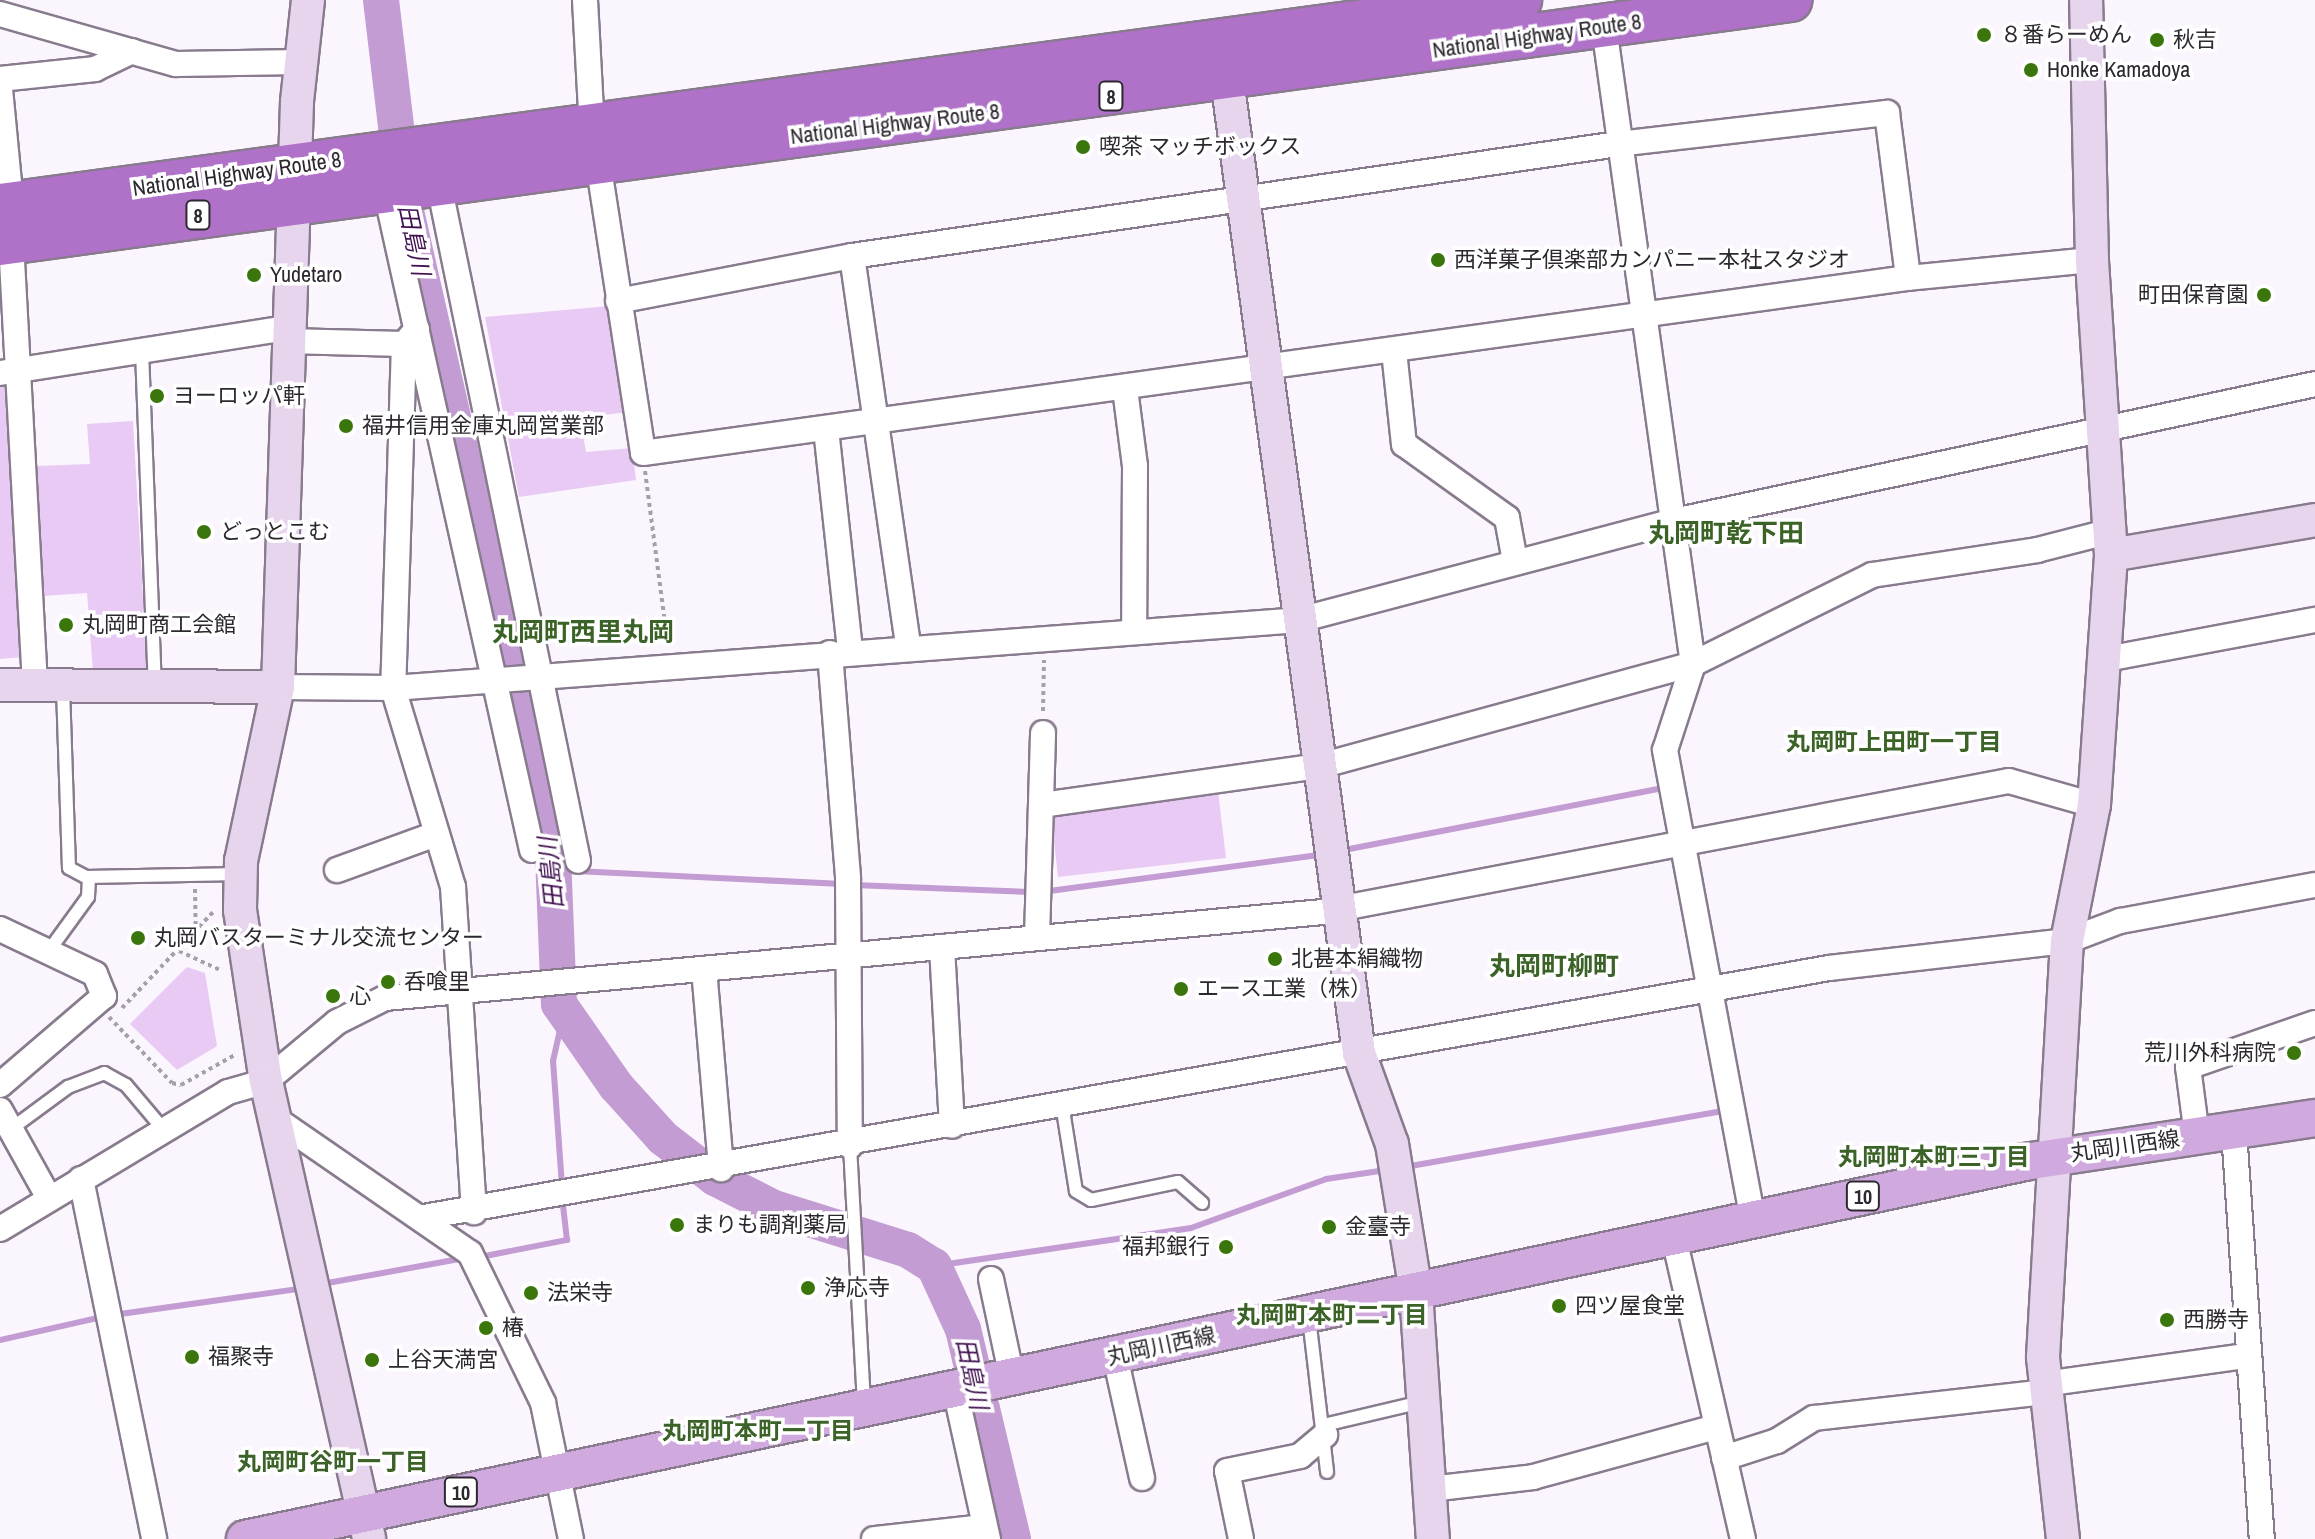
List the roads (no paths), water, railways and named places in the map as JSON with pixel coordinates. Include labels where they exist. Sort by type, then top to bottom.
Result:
[{"type":"highway","name":"National Highway Route 8","points":[[1224,61],[1520,0]]},
{"type":"highway","name":"National Highway Route 8","points":[[6,224],[297,184],[410,173],[595,145],[1224,61],[1604,27],[1790,0]]},
{"type":"main road","name":"丸岡川西線","points":[[245,1539],[366,1525],[559,1473],[2053,1157],[2315,1118]]},
{"type":"street","points":[[308,0],[300,62],[288,335],[278,687],[239,884],[266,1081],[366,1525]]},
{"type":"street","points":[[585,0],[595,145],[643,453],[1125,389],[1908,278],[2092,260]]},
{"type":"street","points":[[2063,1539],[2044,1388],[2053,1157],[2067,941],[2094,805],[2106,659],[2111,543],[2101,431],[2092,260],[2086,0]]},
{"type":"street","points":[[0,14],[176,64],[300,62]]},
{"type":"street","points":[[1604,27],[1693,664],[1665,750],[1753,1220]]},
{"type":"street","points":[[0,79],[95,69],[132,51]]},
{"type":"street","points":[[1224,61],[1359,1053],[1392,1144],[1416,1292],[1433,1539]]},
{"type":"street","points":[[0,89],[11,372],[49,685]]},
{"type":"street","points":[[618,301],[852,256],[1244,202],[1618,144],[1887,113],[1908,278]]},
{"type":"street","points":[[410,173],[411,336],[393,688],[453,887],[474,1212]]},
{"type":"street","points":[[410,173],[540,675],[578,861]]},
{"type":"street","points":[[852,256],[908,647]]},
{"type":"street","points":[[11,372],[142,351],[288,335],[411,336]]},
{"type":"street","points":[[411,336],[532,850]]},
{"type":"street","points":[[1394,351],[1404,444],[1507,518],[1515,561]]},
{"type":"street","points":[[0,685],[393,688],[840,652],[1299,620],[1674,521],[2315,384]]},
{"type":"street","points":[[1125,389],[1135,466],[1134,631]]},
{"type":"street","points":[[826,429],[840,652],[850,956],[850,1146]]},
{"type":"street","points":[[1042,805],[1320,766],[1693,664],[1872,575],[2037,550],[2315,520]]},
{"type":"street","points":[[2106,659],[2315,620]]},
{"type":"street","points":[[1037,937],[1043,733]]},
{"type":"street","points":[[0,1229],[228,1092],[266,1081],[359,1009],[385,998],[1339,908],[2009,781],[2094,805]]},
{"type":"street","points":[[337,870],[436,834]]},
{"type":"street","points":[[424,1217],[474,1212],[687,1175],[1062,1104],[1829,968],[2067,941],[2120,921],[2315,885]]},
{"type":"street","points":[[0,929],[95,974],[104,996],[0,1085]]},
{"type":"street","points":[[942,947],[952,1126]]},
{"type":"street","points":[[704,969],[720,1169]]},
{"type":"street","points":[[2197,1136],[2188,1067],[2315,1023]]},
{"type":"street","points":[[274,1118],[424,1217],[470,1253],[543,1403],[571,1539]]},
{"type":"street","points":[[6,1120],[49,1198]]},
{"type":"street","points":[[2234,1131],[2245,1356],[2262,1539]]},
{"type":"street","points":[[81,1179],[154,1539]]},
{"type":"street","points":[[1674,1238],[1743,1539]]},
{"type":"street","points":[[991,1279],[1012,1378]]},
{"type":"street","points":[[1115,1356],[1142,1478]]},
{"type":"street","points":[[1724,1458],[1777,1441],[1814,1418],[2044,1388],[2245,1356]]},
{"type":"street","points":[[874,1539],[986,1533],[955,1389]]},
{"type":"street","points":[[1430,1489],[1533,1477],[1716,1427]]},
{"type":"street","points":[[1241,1539],[1227,1471],[1300,1456],[1324,1430]]},
{"type":"lane","points":[[142,351],[155,686]]},
{"type":"lane","points":[[49,685],[66,858],[89,877],[195,875],[239,884]]},
{"type":"lane","points":[[48,952],[88,897],[89,877]]},
{"type":"lane","points":[[6,1120],[68,1087],[104,1073],[126,1085],[164,1130]]},
{"type":"lane","points":[[1062,1104],[1076,1191],[1091,1200],[1178,1182],[1202,1203]]},
{"type":"lane","points":[[850,1146],[864,1407]]},
{"type":"lane","points":[[1308,1315],[1327,1472]]},
{"type":"lane","points":[[1324,1430],[1424,1401]]},
{"type":"waterway","name":"田島川","points":[[381,0],[406,211],[553,856],[559,1004],[616,1086],[663,1138],[715,1178],[774,1208],[908,1250],[934,1266],[963,1329],[1013,1539]]},
{"type":"waterway","points":[[1339,851],[1663,788]]},
{"type":"waterway","points":[[1042,892],[1321,855]]},
{"type":"waterway","points":[[555,870],[843,884]]},
{"type":"waterway","points":[[854,885],[1031,892]]},
{"type":"waterway","points":[[562,1186],[553,1061],[564,1012]]},
{"type":"waterway","points":[[1405,1167],[1724,1111]]},
{"type":"waterway","points":[[934,1266],[1191,1228],[1326,1179],[1386,1170]]},
{"type":"waterway","points":[[480,1257],[567,1240],[562,1197]]},
{"type":"waterway","points":[[322,1284],[465,1258]]},
{"type":"waterway","points":[[113,1315],[304,1288]]},
{"type":"waterway","points":[[0,1340],[102,1317]]},
{"type":"place","name":"８番らーめん","points":[[1984,35]]},
{"type":"place","name":"秋吉","points":[[2157,40]]},
{"type":"place","name":"Honke Kamadoya","points":[[2031,70]]},
{"type":"place","name":"喫茶 マッチボックス","points":[[1083,147]]},
{"type":"place","name":"西洋菓子倶楽部カンパニー本社スタジオ","points":[[1438,260]]},
{"type":"place","name":"Yudetaro","points":[[254,275]]},
{"type":"place","name":"町田保育園","points":[[2264,295]]},
{"type":"place","name":"ヨーロッパ軒","points":[[157,396]]},
{"type":"place","name":"福井信用金庫丸岡営業部","points":[[346,426]]},
{"type":"place","name":"どっとこむ","points":[[204,532]]},
{"type":"place","name":"丸岡町商工会館","points":[[66,625]]},
{"type":"place","name":"丸岡バスターミナル交流センター","points":[[138,938]]},
{"type":"place","name":"北甚本絹織物","points":[[1275,959]]},
{"type":"place","name":"呑喰里","points":[[388,982]]},
{"type":"place","name":"エース工業（株）","points":[[1181,989]]},
{"type":"place","name":"心","points":[[333,996]]},
{"type":"place","name":"荒川外科病院","points":[[2294,1053]]},
{"type":"place","name":"まりも調剤薬局","points":[[677,1225]]},
{"type":"place","name":"金臺寺","points":[[1329,1227]]},
{"type":"place","name":"福邦銀行","points":[[1226,1247]]},
{"type":"place","name":"浄応寺","points":[[808,1288]]},
{"type":"place","name":"法栄寺","points":[[531,1293]]},
{"type":"place","name":"四ツ屋食堂","points":[[1559,1306]]},
{"type":"place","name":"西勝寺","points":[[2167,1320]]},
{"type":"place","name":"椿","points":[[486,1328]]},
{"type":"place","name":"福聚寺","points":[[192,1357]]},
{"type":"place","name":"上谷天満宮","points":[[372,1360]]},
{"type":"district","name":"丸岡町乾下田","points":[[1726,533]]},
{"type":"district","name":"丸岡町西里丸岡","points":[[583,632]]},
{"type":"district","name":"丸岡町上田町一丁目","points":[[1894,742]]},
{"type":"district","name":"丸岡町柳町","points":[[1554,966]]},
{"type":"district","name":"丸岡町本町三丁目","points":[[1934,1157]]},
{"type":"district","name":"丸岡町本町二丁目","points":[[1332,1315]]},
{"type":"district","name":"丸岡町本町一丁目","points":[[758,1431]]},
{"type":"district","name":"丸岡町谷町一丁目","points":[[333,1462]]}]
